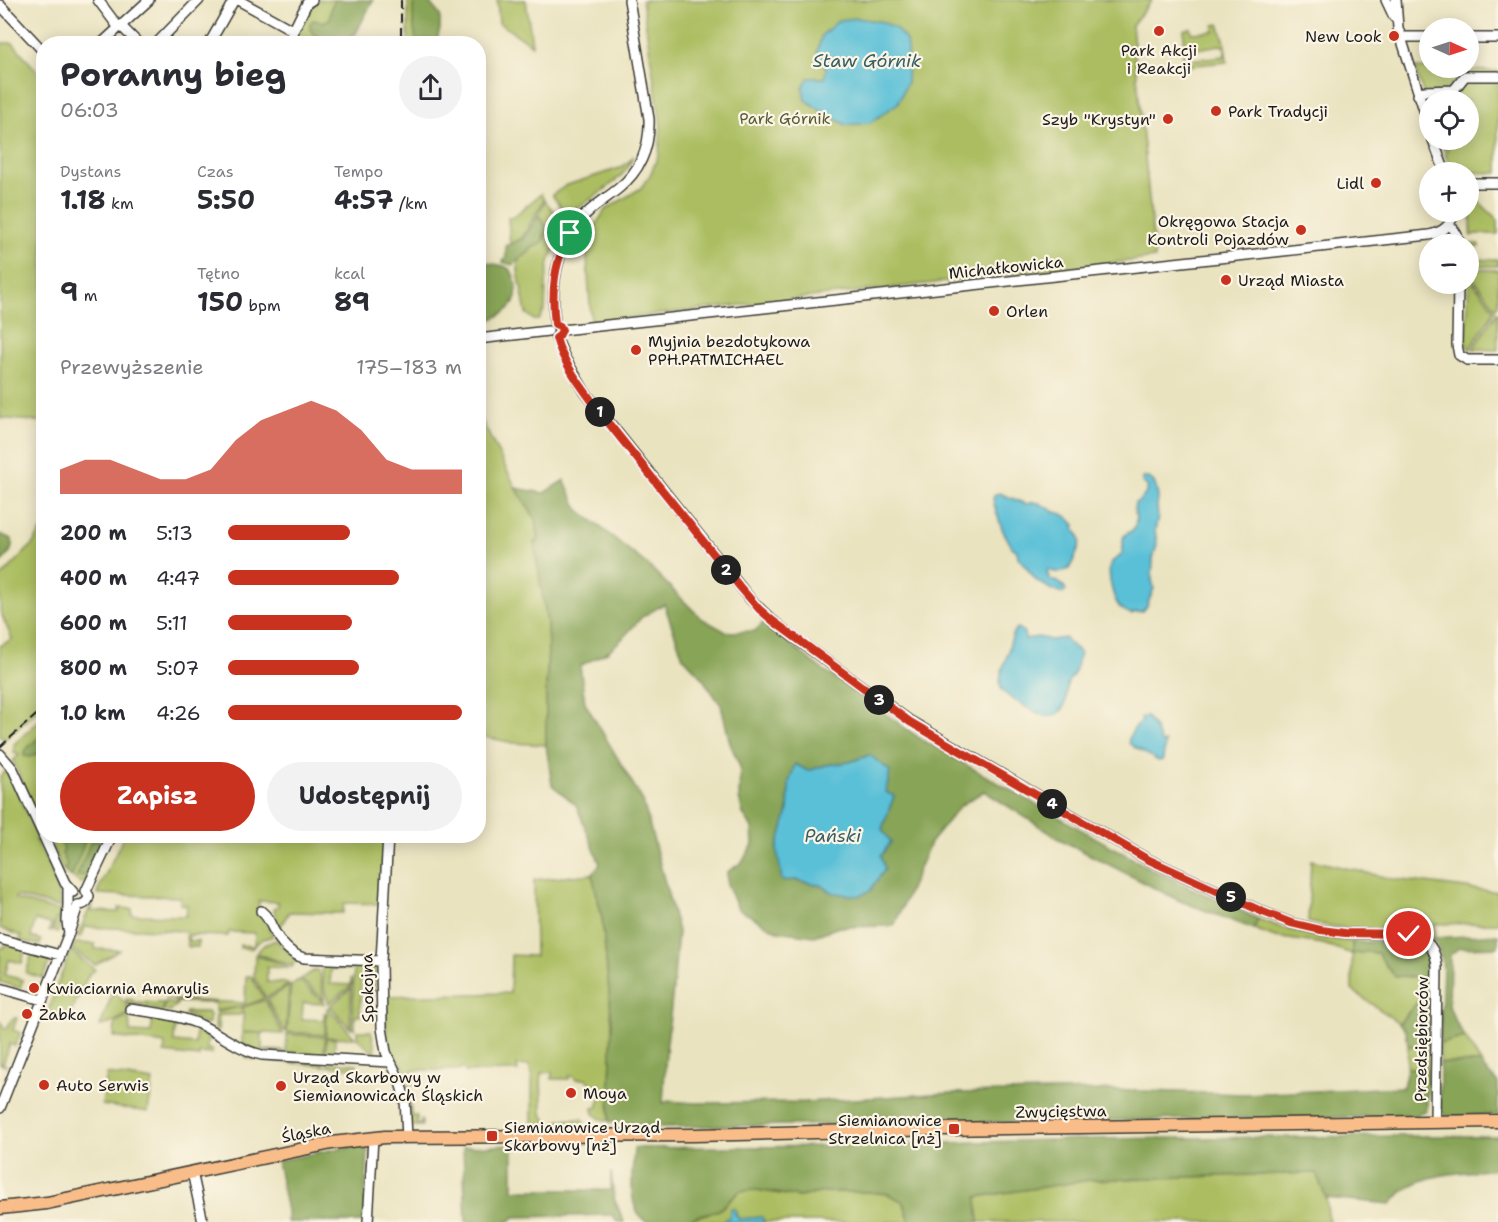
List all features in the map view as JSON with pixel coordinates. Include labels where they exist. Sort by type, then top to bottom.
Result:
[{"type":"main road","name":"Zwycięstwa","points":[[624,1136],[1498,1121]]},
{"type":"main road","name":"Śląska","points":[[0,1208],[47,1203],[332,1143],[373,1138],[624,1136]]},
{"type":"street","points":[[98,0],[130,36]]},
{"type":"street","points":[[110,36],[149,0]]},
{"type":"street","points":[[164,36],[199,0]]},
{"type":"street","points":[[214,36],[236,0],[294,31]]},
{"type":"street","points":[[291,36],[307,3],[312,0]]},
{"type":"street","points":[[555,330],[554,279],[557,262],[565,243],[584,215],[630,178],[646,148],[649,119],[629,0]]},
{"type":"street","points":[[1386,0],[1397,23]]},
{"type":"street","points":[[1396,0],[1400,37],[1419,98]]},
{"type":"street","points":[[0,5],[36,43]]},
{"type":"street","points":[[1400,37],[1419,37]]},
{"type":"street","points":[[1479,38],[1498,38]]},
{"type":"street","points":[[1418,95],[1424,91],[1455,90],[1465,76],[1498,76]]},
{"type":"street","points":[[1479,183],[1498,183]]},
{"type":"street","points":[[1449,224],[1457,234]]},
{"type":"street","name":"Michałkowicka","points":[[486,338],[1429,235],[1445,230],[1449,224]]},
{"type":"street","points":[[1458,294],[1457,345],[1459,355],[1467,360],[1498,360]]},
{"type":"street","name":"Przedsiębiorców","points":[[555,330],[561,350],[585,392],[751,600],[787,633],[889,707],[936,737],[1147,859],[1263,912],[1291,923],[1321,930],[1357,934],[1412,934],[1427,942],[1434,952],[1437,967],[1435,1122]]},
{"type":"street","points":[[3,757],[13,769],[36,817]]},
{"type":"street","points":[[49,843],[71,889],[72,900],[78,905]]},
{"type":"street","points":[[78,905],[87,902],[86,891],[109,843]]},
{"type":"street","name":"Spokojna","points":[[388,843],[381,961],[382,1028],[386,1052],[399,1079],[405,1099],[406,1137]]},
{"type":"street","points":[[71,889],[78,888],[86,891]]},
{"type":"street","points":[[69,933],[67,921],[71,889]]},
{"type":"street","points":[[0,1108],[78,905]]},
{"type":"street","points":[[261,911],[267,916],[281,942],[297,956],[381,961]]},
{"type":"street","points":[[0,939],[60,955]]},
{"type":"street","points":[[0,990],[42,1000]]},
{"type":"street","points":[[130,1009],[163,1013],[197,1023],[249,1051],[262,1055],[390,1062]]},
{"type":"street","points":[[368,1222],[373,1138]]},
{"type":"street","points":[[192,1172],[203,1222]]},
{"type":"green space","points":[[318,0],[335,0],[331,8],[330,19],[324,22],[313,20],[320,36],[303,36],[296,31],[311,5]]},
{"type":"green space","points":[[335,0],[373,0],[353,36],[313,34],[310,23],[313,20],[324,22],[330,19],[331,8]]},
{"type":"green space","points":[[408,0],[415,0],[413,6],[416,36],[408,36]]},
{"type":"green space","points":[[415,0],[427,0],[440,15],[438,36],[416,36]]},
{"type":"green space","points":[[497,0],[526,0],[532,45],[499,23]]},
{"type":"green space","name":"Park Górnik","points":[[642,0],[1152,0],[1132,25],[1155,258],[591,322],[586,241],[605,210],[641,188],[650,175],[659,154],[661,126]]},
{"type":"green space","points":[[1219,24],[1225,42],[1227,62],[1186,66],[1183,64],[1183,58],[1188,60],[1225,56],[1225,47],[1220,45],[1185,51],[1183,57],[1184,30],[1191,28],[1192,33],[1214,31],[1214,25]]},
{"type":"green space","points":[[0,43],[13,43],[36,70],[36,421],[0,418]]},
{"type":"green space","points":[[1415,68],[1419,68],[1419,78],[1479,78],[1479,70],[1498,71],[1498,173],[1479,173],[1479,162],[1448,162],[1445,154],[1447,150],[1479,150],[1479,90],[1422,90]]},
{"type":"green space","points":[[633,157],[630,165],[615,181],[569,214],[552,195],[567,185],[620,168]]},
{"type":"green space","points":[[541,194],[544,200],[521,239],[510,245],[508,217],[513,217]]},
{"type":"green space","points":[[545,201],[563,222],[549,262],[545,308],[539,320],[534,320],[526,313],[518,260],[544,240],[546,234],[544,222],[538,215]]},
{"type":"green space","points":[[1479,202],[1498,220],[1498,234],[1471,234],[1471,222],[1479,222]]},
{"type":"green space","points":[[538,215],[547,229],[543,241],[512,265],[503,262],[506,257],[506,245],[523,239]]},
{"type":"green space","points":[[1479,259],[1498,260],[1498,266],[1479,266]]},
{"type":"green space","points":[[486,262],[511,270],[517,291],[512,306],[486,321]]},
{"type":"green space","points":[[1479,269],[1498,270],[1498,305],[1496,308],[1479,286]]},
{"type":"green space","points":[[1479,290],[1495,310],[1470,349],[1466,343],[1468,294],[1479,294]]},
{"type":"green space","points":[[1497,312],[1498,350],[1473,349]]},
{"type":"green space","points":[[486,429],[516,488],[536,520],[539,542],[534,542],[547,623],[546,745],[514,743],[486,737]]},
{"type":"green space","points":[[564,480],[578,509],[649,566],[701,618],[726,632],[755,631],[763,623],[823,670],[924,741],[1153,870],[1258,919],[1254,929],[1180,901],[1061,840],[984,791],[960,806],[930,843],[894,926],[839,927],[814,936],[777,931],[738,909],[727,884],[727,872],[741,863],[753,845],[752,828],[743,814],[739,798],[740,767],[730,743],[721,705],[700,675],[683,657],[664,604],[642,617],[607,652],[580,666],[585,703],[643,801],[678,931],[663,1103],[669,1101],[694,1103],[805,1102],[950,1093],[1108,1090],[1245,1094],[1403,1087],[1407,1068],[1428,1070],[1426,1111],[1416,1116],[663,1127],[609,1122],[612,1023],[602,917],[592,874],[600,864],[576,805],[552,785],[546,745],[547,623],[534,542],[539,541],[536,520],[516,488],[544,493]],"holes":[[[870,755],[886,792],[894,796],[882,829],[881,856],[834,893],[820,885],[795,880],[777,849],[788,811],[789,783],[795,764],[808,771]]]},
{"type":"green space","points":[[0,534],[12,539],[12,546],[6,558],[0,563]]},
{"type":"green space","points":[[36,539],[36,711],[4,740],[0,736],[0,646],[12,639],[0,611],[0,578]]},
{"type":"green space","points":[[36,724],[36,812],[13,761],[19,755],[14,753],[14,744]]},
{"type":"green space","points":[[36,740],[36,754],[30,757],[24,756],[24,751]]},
{"type":"green space","points":[[6,771],[12,780],[36,833],[36,843],[51,873],[62,908],[16,896],[15,899],[62,912],[55,920],[61,917],[58,933],[53,931],[55,921],[51,932],[49,931],[51,924],[35,920],[31,937],[41,940],[40,945],[20,941],[21,936],[0,928],[0,776]]},
{"type":"green space","points":[[50,843],[103,843],[85,882],[80,883],[63,870]]},
{"type":"green space","points":[[63,843],[84,843],[72,876],[64,871],[67,865],[62,854],[64,849]]},
{"type":"green space","points":[[90,843],[103,843],[88,875],[77,876]]},
{"type":"green space","points":[[121,843],[385,843],[381,904],[344,903],[343,913],[289,912],[278,931],[274,908],[278,907],[278,902],[259,901],[258,915],[264,916],[273,936],[261,940],[251,949],[240,948],[240,945],[254,946],[255,933],[229,932],[228,936],[189,935],[188,941],[198,941],[198,947],[187,945],[186,931],[85,927],[82,936],[77,937],[91,905],[90,911],[119,912],[119,908],[132,909],[132,915],[186,916],[187,905],[180,904],[180,897],[97,894]]},
{"type":"green space","points":[[1311,860],[1393,879],[1498,892],[1498,923],[1435,924],[1434,941],[1423,932],[1410,928],[1351,929],[1308,922]]},
{"type":"green space","points":[[592,874],[602,917],[612,1023],[609,1120],[603,1120],[593,1111],[593,1108],[598,1107],[600,1101],[600,1085],[593,1085],[586,1079],[575,1079],[574,1076],[569,1076],[569,1079],[552,1079],[552,1072],[541,1073],[542,1114],[547,1122],[543,1127],[535,1130],[532,1128],[532,1076],[529,1065],[517,1066],[518,1071],[465,1072],[464,1068],[461,1070],[412,1070],[411,1076],[406,1076],[405,1068],[391,1052],[386,1028],[385,996],[510,993],[511,955],[535,956],[534,880]]},
{"type":"green space","points":[[1258,919],[1312,936],[1352,942],[1352,954],[1323,944],[1275,937],[1254,929]]},
{"type":"green space","points":[[1498,934],[1498,947],[1459,948],[1450,955],[1449,1006],[1465,1037],[1440,1044],[1443,968],[1441,954],[1434,938]]},
{"type":"green space","points":[[276,940],[296,959],[292,967],[256,953],[264,945]]},
{"type":"green space","points":[[1352,942],[1391,942],[1419,948],[1426,957],[1428,976],[1395,976],[1378,953],[1352,954]]},
{"type":"green space","points":[[75,943],[95,944],[95,949],[120,950],[95,965],[72,949]]},
{"type":"green space","points":[[6,944],[25,950],[22,963],[9,960],[5,975],[23,980],[20,988],[0,982],[0,953]]},
{"type":"green space","points":[[33,950],[52,955],[43,978],[26,973]]},
{"type":"green space","points":[[71,951],[95,970],[89,974],[67,1021],[46,1018],[57,985]]},
{"type":"green space","points":[[1378,953],[1395,976],[1428,976],[1429,997],[1422,997],[1399,1023],[1352,990],[1352,954]]},
{"type":"green space","points":[[255,955],[288,968],[267,967],[267,982],[288,983],[288,985],[266,998],[254,977]]},
{"type":"green space","points":[[322,962],[352,964],[351,969],[331,969],[330,984],[351,985],[351,978],[352,985],[329,1003],[324,989]]},
{"type":"green space","points":[[354,964],[372,965],[376,969],[375,992],[373,992],[372,978],[361,977],[360,1016],[355,1016],[355,1029],[352,1029]]},
{"type":"green space","points":[[315,970],[320,975],[324,1000],[301,979]]},
{"type":"green space","points":[[246,976],[251,976],[264,998],[247,1005],[215,1011],[215,1003],[178,1002],[170,1010],[171,1012],[164,1011],[165,1003],[175,1004],[176,1001],[165,999],[245,1003]]},
{"type":"green space","points":[[299,980],[325,1004],[303,1003],[302,1019],[324,1020],[324,1013],[326,1013],[325,1035],[287,1032],[291,985]]},
{"type":"green space","points":[[289,986],[286,1031],[284,1031],[267,1000]]},
{"type":"green space","points":[[110,988],[127,1005],[129,1014],[100,1026],[112,995],[108,993]]},
{"type":"green space","points":[[351,988],[350,1028],[330,1006]]},
{"type":"green space","points":[[1422,997],[1429,997],[1428,1046],[1408,1046],[1406,1031],[1399,1023]]},
{"type":"green space","points":[[126,999],[133,1000],[133,1002],[163,1003],[163,1011],[129,1005]]},
{"type":"green space","points":[[265,1000],[283,1034],[242,1032],[244,1007]]},
{"type":"green space","points":[[241,1007],[240,1015],[219,1015],[218,1031],[215,1029],[216,1012]]},
{"type":"green space","points":[[328,1008],[355,1038],[326,1037]]},
{"type":"green space","points":[[186,1012],[207,1012],[210,1015],[209,1023],[207,1025],[185,1015]]},
{"type":"green space","points":[[129,1016],[130,1032],[151,1033],[153,1016],[195,1026],[195,1028],[175,1027],[174,1042],[195,1044],[196,1027],[213,1036],[208,1037],[207,1049],[212,1050],[211,1054],[199,1053],[199,1057],[164,1053],[165,1044],[114,1037],[115,1023]]},
{"type":"green space","points":[[14,1018],[17,1018],[13,1030],[21,1033],[15,1046],[10,1044],[3,1064],[7,1066],[0,1064],[0,1020],[4,1028],[7,1028]]},
{"type":"green space","points":[[357,1031],[371,1031],[377,1056],[357,1038]]},
{"type":"green space","points":[[242,1033],[260,1033],[262,1034],[262,1050],[283,1051],[283,1053],[256,1051],[242,1044]]},
{"type":"green space","points":[[287,1034],[325,1037],[324,1055],[286,1053]]},
{"type":"green space","points":[[1465,1037],[1481,1063],[1440,1063],[1440,1044]]},
{"type":"green space","points":[[326,1038],[335,1039],[334,1054],[359,1055],[359,1058],[326,1056]]},
{"type":"green space","points":[[1408,1046],[1428,1046],[1428,1070],[1407,1068]]},
{"type":"green space","points":[[246,1056],[283,1059],[283,1061],[302,1064],[245,1058]]},
{"type":"green space","points":[[306,1060],[322,1061],[324,1066],[305,1064]]},
{"type":"green space","points":[[330,1062],[357,1064],[357,1069],[326,1066]]},
{"type":"green space","points":[[1440,1063],[1481,1063],[1498,1083],[1498,1115],[1445,1116],[1440,1109]]},
{"type":"green space","points":[[107,1074],[153,1081],[148,1112],[102,1105]]},
{"type":"green space","points":[[413,1081],[414,1086],[409,1086],[410,1096],[414,1096],[410,1099],[411,1116],[417,1116],[417,1125],[421,1124],[421,1120],[422,1126],[411,1126],[407,1083]]},
{"type":"green space","points":[[582,1119],[584,1121],[579,1129],[561,1130],[557,1123],[561,1120]]},
{"type":"green space","points":[[1498,1136],[1498,1169],[1437,1176],[1414,1184],[1403,1191],[1391,1204],[1326,1198],[1316,1173],[1090,1180],[977,1197],[979,1222],[910,1222],[902,1201],[888,1194],[824,1192],[799,1197],[757,1190],[740,1191],[719,1210],[695,1217],[687,1222],[646,1222],[635,1207],[632,1188],[634,1148],[839,1146],[1093,1139]]},
{"type":"green space","points":[[513,1145],[513,1190],[611,1190],[611,1172],[614,1198],[624,1222],[617,1222],[613,1215],[514,1217],[509,1222],[466,1222],[463,1147]]},
{"type":"green space","points":[[366,1146],[368,1152],[364,1222],[287,1222],[277,1161]]},
{"type":"green space","points":[[1316,1173],[1326,1198],[1329,1222],[977,1222],[976,1197],[1090,1180]]},
{"type":"green space","points":[[757,1190],[799,1197],[824,1192],[888,1194],[902,1201],[910,1222],[687,1222],[695,1217],[719,1210],[740,1191]]},
{"type":"water","name":"Staw Górnik","points":[[857,18],[883,22],[896,29],[906,40],[907,82],[898,103],[870,123],[846,125],[805,99],[803,88],[808,78],[825,78],[826,68],[817,52],[822,35],[839,20]]},
{"type":"water","points":[[1142,478],[1149,478],[1154,482],[1158,498],[1155,530],[1157,545],[1153,558],[1152,580],[1154,588],[1143,611],[1132,614],[1123,610],[1116,602],[1111,588],[1110,567],[1122,553],[1125,535],[1133,531],[1135,526],[1135,503],[1140,501],[1148,487],[1142,482]]},
{"type":"water","points":[[999,493],[1027,504],[1039,503],[1064,515],[1075,525],[1074,529],[1078,533],[1080,543],[1069,569],[1059,573],[1048,570],[1047,572],[1050,580],[1065,588],[1064,593],[1052,590],[1037,581],[1018,557],[1017,551],[1012,547],[1002,529],[994,504],[993,498]]},
{"type":"water","points":[[1017,628],[1021,629],[1025,639],[1065,638],[1080,653],[1076,670],[1068,682],[1064,706],[1056,715],[1048,716],[1036,712],[1016,701],[1000,686],[1012,635]]},
{"type":"water","points":[[1146,716],[1161,743],[1165,742],[1163,760],[1158,761],[1129,743],[1129,737],[1142,721],[1141,718]]},
{"type":"water","name":"Pański","points":[[870,755],[890,771],[886,792],[894,796],[882,829],[891,842],[881,856],[885,869],[870,891],[859,896],[834,893],[820,885],[795,880],[782,881],[777,849],[788,811],[789,783],[795,764],[808,771]]},
{"type":"water","points":[[731,1209],[736,1211],[738,1219],[762,1217],[764,1222],[722,1222],[729,1218]]},
{"type":"railway","points":[[401,0],[401,36]]},
{"type":"railway","points":[[0,747],[36,715]]},
{"type":"place","name":"Park Akcji i Reakcji","points":[[1159,31]]},
{"type":"place","name":"New Look","points":[[1394,36]]},
{"type":"place","name":"Park Tradycji","points":[[1216,111]]},
{"type":"place","name":"Szyb \"Krystyn\"","points":[[1168,119]]},
{"type":"place","name":"Lidl","points":[[1376,183]]},
{"type":"place","name":"Okręgowa Stacja Kontroli Pojazdów","points":[[1301,230]]},
{"type":"place","name":"Urząd Miasta","points":[[1226,280]]},
{"type":"place","name":"Orlen","points":[[994,311]]},
{"type":"place","name":"Myjnia bezdotykowa PPH.PATMICHAEL","points":[[636,350]]},
{"type":"place","name":"Kwiaciarnia Amarylis","points":[[34,988]]},
{"type":"place","name":"Żabka","points":[[27,1014]]},
{"type":"place","name":"Auto Serwis","points":[[44,1085]]},
{"type":"place","name":"Urząd Skarbowy w Siemianowicach Śląskich","points":[[281,1086]]},
{"type":"place","name":"Moya","points":[[571,1093]]},
{"type":"place","name":"Siemianowice Strzelnica [nż]","points":[[954,1129]]},
{"type":"place","name":"Siemianowice Urząd Skarbowy [nż]","points":[[492,1136]]},
{"type":"route","points":[[570,233],[557,262],[553,286],[555,324],[558,324],[562,330],[556,338],[557,343],[585,392],[606,420],[740,587],[773,621],[910,722],[1147,859],[1291,923],[1345,933],[1409,934]]}]
